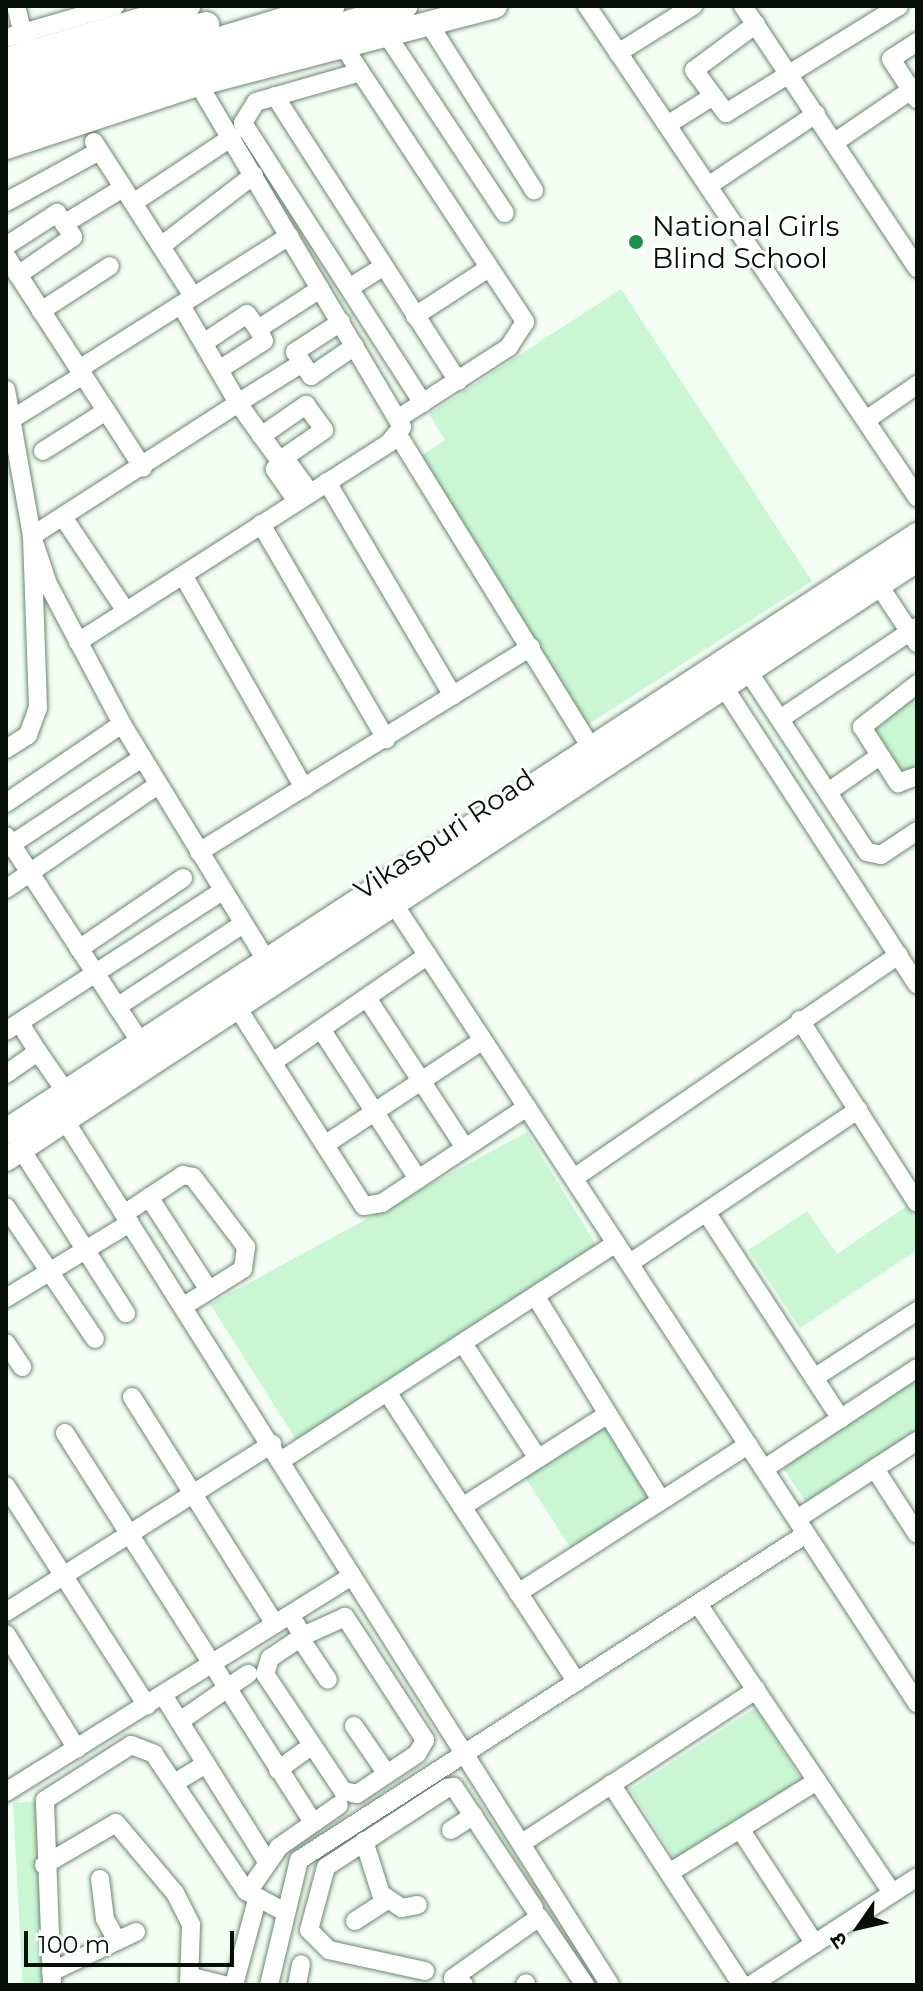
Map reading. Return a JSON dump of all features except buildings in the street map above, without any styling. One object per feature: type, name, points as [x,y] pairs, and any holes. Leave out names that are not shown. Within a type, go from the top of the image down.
[{"type":"main road","points":[[6,85],[270,6]]},
{"type":"main road","points":[[6,105],[331,6]]},
{"type":"street","points":[[15,46],[115,6]]},
{"type":"street","points":[[15,46],[188,6]]},
{"type":"street","points":[[6,122],[406,6]]},
{"type":"street","points":[[6,147],[198,84],[385,32],[495,6]]},
{"type":"street","points":[[587,6],[917,497]]},
{"type":"street","points":[[618,53],[693,6]]},
{"type":"street","points":[[743,6],[914,258]]},
{"type":"street","points":[[756,24],[698,61],[695,75],[710,98],[734,114],[899,6]]},
{"type":"street","points":[[15,46],[19,9]]},
{"type":"street","points":[[428,22],[534,190]]},
{"type":"street","points":[[385,32],[505,213]]},
{"type":"street","points":[[835,142],[915,92],[891,59],[917,42]]},
{"type":"street","points":[[78,642],[327,482],[399,426],[423,403],[458,381],[525,330],[489,268],[357,73],[342,44]]},
{"type":"street","points":[[357,73],[275,96],[247,108],[243,123],[423,403]]},
{"type":"street","points":[[198,84],[591,747]]},
{"type":"street","points":[[275,96],[458,381]]},
{"type":"street","points":[[667,125],[710,98]]},
{"type":"street","points":[[708,186],[816,114]]},
{"type":"street","points":[[64,224],[128,196],[232,137]]},
{"type":"street","points":[[6,202],[96,147],[161,246],[205,342],[222,368],[238,403],[280,463]]},
{"type":"street","points":[[161,246],[254,175]]},
{"type":"street","points":[[6,246],[57,213],[73,237],[11,270],[143,468]]},
{"type":"street","points":[[12,419],[289,236]]},
{"type":"street","points":[[41,311],[110,266]]},
{"type":"street","points":[[349,288],[382,267]]},
{"type":"street","points":[[415,316],[489,268]]},
{"type":"street","points":[[258,329],[320,289]]},
{"type":"street","points":[[205,342],[247,314],[258,329],[264,341],[222,368]]},
{"type":"street","points":[[341,322],[295,352],[311,376],[355,346]]},
{"type":"street","points":[[32,536],[143,468],[302,363]]},
{"type":"street","points":[[866,420],[917,385]]},
{"type":"street","points":[[6,390],[12,419],[12,456],[32,536],[78,642],[142,758],[266,960]]},
{"type":"street","points":[[261,436],[306,405],[324,430],[280,463]]},
{"type":"street","points":[[43,451],[106,411]]},
{"type":"street","points":[[280,463],[287,461],[304,497]]},
{"type":"street","points":[[327,482],[453,696]]},
{"type":"street","points":[[63,517],[126,611]]},
{"type":"street","points":[[261,524],[386,739]]},
{"type":"street","name":"Vikaspuri Road","points":[[11,1146],[141,1043],[266,960],[387,894],[716,676],[917,535]]},
{"type":"street","points":[[6,749],[28,735],[38,708],[32,536]]},
{"type":"street","name":"Vikaspuri Road","points":[[61,1105],[237,1007],[591,747],[716,676],[746,668],[917,560]]},
{"type":"street","points":[[183,575],[304,788]]},
{"type":"street","points":[[780,719],[914,634],[878,584]]},
{"type":"street","points":[[199,852],[531,647]]},
{"type":"street","points":[[746,668],[873,856],[917,831]]},
{"type":"street","points":[[716,676],[917,984]]},
{"type":"street","points":[[917,684],[863,723],[878,757],[898,783],[917,776]]},
{"type":"street","points":[[6,803],[122,724]]},
{"type":"street","points":[[776,768],[801,751]]},
{"type":"street","points":[[828,792],[878,757]]},
{"type":"street","points":[[141,1043],[8,843],[142,758]]},
{"type":"street","points":[[6,889],[158,785]]},
{"type":"street","points":[[79,949],[183,878]]},
{"type":"street","points":[[222,891],[96,976],[13,1027],[38,1052],[61,1105],[127,1219],[277,1452],[610,1985]]},
{"type":"street","points":[[387,894],[917,1703]]},
{"type":"street","points":[[117,1007],[243,924]]},
{"type":"street","points":[[273,1062],[428,955]]},
{"type":"street","points":[[574,1178],[800,1020],[899,955]]},
{"type":"street","points":[[367,998],[465,1148]]},
{"type":"street","points":[[237,1007],[364,1206],[418,1179],[527,1107]]},
{"type":"street","points":[[800,1020],[917,1203]]},
{"type":"street","points":[[321,1029],[418,1179]]},
{"type":"street","points":[[326,1144],[483,1040]]},
{"type":"street","points":[[6,1074],[38,1052]]},
{"type":"street","points":[[630,1263],[858,1110]]},
{"type":"street","points":[[11,1146],[126,1313]]},
{"type":"street","points":[[6,1298],[85,1250],[127,1219],[149,1197],[193,1177],[246,1247],[243,1269],[184,1306]]},
{"type":"street","points":[[149,1197],[209,1290]]},
{"type":"street","points":[[6,1207],[95,1339]]},
{"type":"street","points":[[706,1212],[841,1419]]},
{"type":"street","points":[[6,1612],[193,1494],[389,1395],[616,1243]]},
{"type":"street","points":[[536,1297],[661,1500]]},
{"type":"street","points":[[814,1378],[917,1311]]},
{"type":"street","points":[[6,1343],[22,1367]]},
{"type":"street","points":[[464,1345],[537,1457]]},
{"type":"street","points":[[764,1469],[917,1368]]},
{"type":"street","points":[[389,1395],[577,1682]]},
{"type":"street","points":[[132,1397],[193,1494],[282,1620],[302,1637],[328,1680]]},
{"type":"street","points":[[462,1507],[608,1414]]},
{"type":"street","points":[[65,1433],[210,1667],[313,1823]]},
{"type":"street","points":[[269,1985],[283,1911],[299,1860],[698,1604],[875,1469],[917,1441]]},
{"type":"street","points":[[518,1593],[748,1445]]},
{"type":"street","points":[[875,1469],[917,1534]]},
{"type":"street","points":[[6,1486],[147,1706]]},
{"type":"street","points":[[6,1792],[352,1576]]},
{"type":"street","points":[[698,1604],[892,1893]]},
{"type":"street","points":[[345,1617],[419,1727],[424,1747],[357,1794],[343,1791],[265,1674],[270,1658],[302,1637],[345,1617]]},
{"type":"street","points":[[6,1634],[77,1749]]},
{"type":"street","points":[[180,1721],[248,1674]]},
{"type":"street","points":[[522,1843],[756,1690]]},
{"type":"street","points":[[163,1695],[266,1860]]},
{"type":"street","points":[[354,1726],[387,1774]]},
{"type":"street","points":[[45,1800],[143,1745],[256,1892],[283,1911]]},
{"type":"street","points":[[278,1770],[304,1751]]},
{"type":"street","points":[[181,1779],[206,1764]]},
{"type":"street","points":[[31,1777],[45,1800],[44,1865],[52,1978],[136,1932]]},
{"type":"street","points":[[669,1873],[817,1781]]},
{"type":"street","points":[[611,1784],[742,1985]]},
{"type":"street","points":[[425,1971],[329,1950],[309,1930],[318,1878],[363,1842],[452,1785],[585,1985]]},
{"type":"street","points":[[234,1985],[266,1860],[339,1805]]},
{"type":"street","points":[[451,1830],[474,1815]]},
{"type":"street","points":[[44,1865],[116,1823],[175,1893],[193,1934],[186,1952],[190,1981],[225,1985]]},
{"type":"street","points":[[349,1827],[363,1842],[387,1900],[402,1908],[418,1905]]},
{"type":"street","points":[[740,1829],[815,1944]]},
{"type":"street","points":[[751,1985],[917,1877]]},
{"type":"street","points":[[100,1879],[105,1919],[117,1941]]},
{"type":"street","points":[[456,1983],[533,1907],[547,1882]]},
{"type":"street","points":[[355,1921],[387,1900]]},
{"type":"street","points":[[533,1907],[560,1904]]},
{"type":"street","points":[[297,1985],[301,1964]]},
{"type":"green space","points":[[621,289],[812,581],[587,725],[412,462],[445,440],[429,414]]},
{"type":"green space","points":[[917,693],[917,773],[907,780],[870,725]]},
{"type":"green space","points":[[527,1132],[599,1250],[297,1441],[210,1304]]},
{"type":"green space","points":[[907,1206],[917,1221],[917,1250],[800,1328],[748,1250],[807,1211],[837,1254]]},
{"type":"green space","points":[[917,1374],[917,1441],[812,1511],[781,1465]]},
{"type":"green space","points":[[610,1419],[658,1494],[572,1550],[524,1475]]},
{"type":"green space","points":[[755,1708],[801,1779],[676,1860],[630,1789]]},
{"type":"green space","points":[[46,1801],[56,1985],[23,1985],[13,1803]]},
{"type":"place","name":"National Girls Blind School","points":[[636,242]]}]
